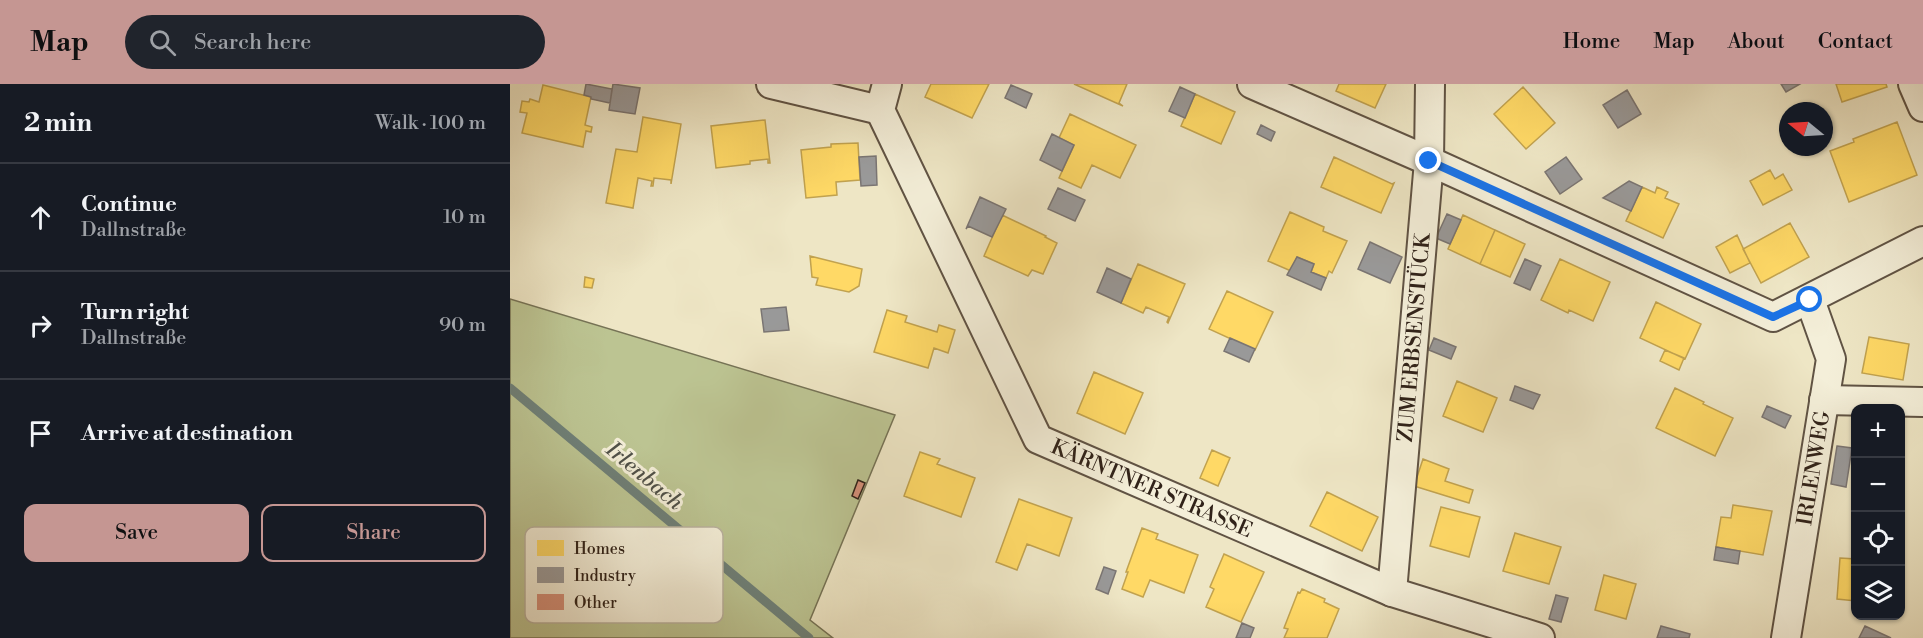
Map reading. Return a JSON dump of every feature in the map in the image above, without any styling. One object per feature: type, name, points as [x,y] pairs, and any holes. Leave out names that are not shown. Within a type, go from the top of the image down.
[{"type":"street","name":"KÄRNTNER STRASSE","points":[[771,84],[883,97],[1038,439],[1392,592],[1540,638]]},
{"type":"street","points":[[1252,84],[1429,161],[1773,317],[1923,240]]},
{"type":"street","name":"ZUM ERBSENSTÜCK","points":[[1392,592],[1429,161],[1430,84]]},
{"type":"street","points":[[1913,84],[1923,107]]},
{"type":"street","name":"IRLENWEG","points":[[1786,638],[1831,359],[1810,300]]},
{"type":"street","points":[[1824,400],[1923,402]]},
{"type":"green space","points":[[510,299],[895,415],[810,620],[833,638],[510,638]]},
{"type":"building: Homes","points":[[931,84],[989,84],[972,118],[925,97]]},
{"type":"building: Homes","points":[[1074,84],[1127,84],[1119,103],[1123,106]]},
{"type":"building: Homes","points":[[1339,84],[1386,84],[1375,108],[1336,91]]},
{"type":"building: Homes","points":[[1836,84],[1886,84],[1887,87],[1842,102]]},
{"type":"building: Homes","points":[[543,85],[591,97],[585,125],[592,127],[591,132],[586,131],[583,147],[522,133],[527,113],[520,112],[522,101],[529,102],[530,99],[539,102]]},
{"type":"building: Homes","points":[[1523,87],[1555,123],[1526,149],[1494,114]]},
{"type":"building: Homes","points":[[1195,94],[1235,112],[1221,144],[1181,126]]},
{"type":"building: Homes","points":[[1070,114],[1136,145],[1120,178],[1092,165],[1081,188],[1059,178],[1074,145],[1059,138]]},
{"type":"building: Homes","points":[[643,117],[681,124],[671,184],[671,180],[654,178],[653,186],[651,186],[652,181],[638,178],[633,208],[606,203],[616,149],[637,152]]},
{"type":"building: Homes","points":[[765,120],[770,163],[768,159],[750,161],[750,164],[716,168],[711,126]]},
{"type":"building: Homes","points":[[1897,122],[1917,175],[1849,202],[1832,156],[1833,150],[1854,142],[1853,139]]},
{"type":"building: Homes","points":[[858,143],[860,180],[836,182],[837,195],[806,198],[801,150],[831,147],[831,144]]},
{"type":"building: Homes","points":[[1334,157],[1394,183],[1381,213],[1321,187]]},
{"type":"building: Homes","points":[[1770,170],[1775,179],[1783,174],[1792,190],[1763,205],[1750,181]]},
{"type":"building: Homes","points":[[1642,187],[1655,193],[1657,187],[1668,192],[1665,198],[1679,204],[1663,238],[1626,221]]},
{"type":"building: Homes","points":[[1290,212],[1324,227],[1323,231],[1347,241],[1332,273],[1329,271],[1326,278],[1311,272],[1314,264],[1297,257],[1291,271],[1268,261]]},
{"type":"building: Homes","points":[[1002,215],[1057,243],[1043,274],[1032,270],[1028,276],[984,256]]},
{"type":"building: Homes","points":[[1463,215],[1495,230],[1480,264],[1448,249]]},
{"type":"building: Homes","points":[[1790,223],[1809,257],[1761,283],[1743,249]]},
{"type":"building: Homes","points":[[1495,230],[1525,244],[1510,277],[1480,264]]},
{"type":"building: Homes","points":[[1737,235],[1750,263],[1730,273],[1716,247]]},
{"type":"building: Homes","points":[[810,256],[862,269],[859,286],[849,292],[816,285],[818,278],[812,277]]},
{"type":"building: Homes","points":[[1560,259],[1610,282],[1593,321],[1569,310],[1568,313],[1541,300]]},
{"type":"building: Homes","points":[[1138,264],[1185,284],[1168,323],[1169,317],[1146,307],[1143,313],[1121,303]]},
{"type":"building: Homes","points":[[585,277],[594,279],[592,288],[584,287]]},
{"type":"building: Homes","points":[[1227,291],[1273,312],[1255,350],[1209,329]]},
{"type":"building: Homes","points":[[1656,302],[1701,324],[1685,359],[1640,338]]},
{"type":"building: Homes","points":[[887,310],[907,316],[905,322],[937,332],[939,325],[955,330],[948,353],[934,348],[928,368],[874,352]]},
{"type":"building: Homes","points":[[1869,337],[1909,344],[1903,380],[1862,373]]},
{"type":"building: Homes","points":[[1665,350],[1684,358],[1679,370],[1660,361]]},
{"type":"building: Homes","points":[[1094,372],[1143,393],[1125,434],[1077,413]]},
{"type":"building: Homes","points":[[1457,381],[1497,398],[1483,432],[1443,416]]},
{"type":"building: Homes","points":[[1675,388],[1733,418],[1715,456],[1656,428]]},
{"type":"building: Homes","points":[[1212,450],[1230,458],[1218,486],[1200,478]]},
{"type":"building: Homes","points":[[920,452],[940,459],[937,464],[975,478],[961,517],[904,496]]},
{"type":"building: Homes","points":[[1423,459],[1449,469],[1445,481],[1473,490],[1469,503],[1414,486]]},
{"type":"building: Homes","points":[[1327,492],[1378,517],[1362,551],[1310,526]]},
{"type":"building: Homes","points":[[1019,499],[1072,518],[1059,556],[1027,544],[1017,570],[996,562]]},
{"type":"building: Homes","points":[[1733,505],[1772,511],[1763,555],[1716,547],[1721,517],[1731,518]]},
{"type":"building: Homes","points":[[1441,507],[1480,517],[1469,557],[1430,546]]},
{"type":"building: Homes","points":[[1142,528],[1158,534],[1156,539],[1198,555],[1184,593],[1150,580],[1143,597],[1122,589]]},
{"type":"building: Homes","points":[[1515,533],[1561,547],[1549,584],[1503,571]]},
{"type":"building: Homes","points":[[1224,554],[1264,572],[1241,622],[1206,607],[1214,589],[1210,587]]},
{"type":"building: Homes","points":[[1840,558],[1851,559],[1851,600],[1837,599]]},
{"type":"building: Homes","points":[[1604,575],[1636,584],[1626,619],[1595,610]]},
{"type":"building: Homes","points":[[1302,589],[1325,599],[1324,602],[1339,609],[1327,638],[1284,638],[1288,629],[1284,628],[1298,592],[1300,593]]},
{"type":"building: Industry","points":[[586,84],[612,89],[610,103],[584,95]]},
{"type":"building: Industry","points":[[613,84],[640,88],[635,114],[609,110]]},
{"type":"building: Industry","points":[[1781,84],[1800,84],[1786,92]]},
{"type":"building: Industry","points":[[1011,85],[1032,94],[1026,108],[1005,98]]},
{"type":"building: Industry","points":[[1180,87],[1195,94],[1185,118],[1169,111]]},
{"type":"building: Industry","points":[[1627,90],[1641,114],[1618,128],[1603,105]]},
{"type":"building: Industry","points":[[1261,125],[1275,132],[1271,141],[1257,134]]},
{"type":"building: Industry","points":[[1052,134],[1074,145],[1062,171],[1040,160]]},
{"type":"building: Industry","points":[[876,156],[877,185],[861,186],[859,157]]},
{"type":"building: Industry","points":[[1566,157],[1582,179],[1560,194],[1545,172]]},
{"type":"building: Industry","points":[[1629,181],[1642,187],[1631,211],[1603,198]]},
{"type":"building: Industry","points":[[1058,188],[1085,200],[1075,221],[1048,209]]},
{"type":"building: Industry","points":[[980,197],[1006,209],[992,237],[968,226],[966,229]]},
{"type":"building: Industry","points":[[1447,214],[1461,220],[1450,244],[1436,238]]},
{"type":"building: Industry","points":[[1370,242],[1402,257],[1390,283],[1358,269]]},
{"type":"building: Industry","points":[[1297,257],[1314,264],[1311,272],[1326,278],[1321,290],[1287,275]]},
{"type":"building: Industry","points":[[1525,259],[1541,266],[1530,290],[1514,283]]},
{"type":"building: Industry","points":[[1107,268],[1131,279],[1121,303],[1097,292]]},
{"type":"building: Industry","points":[[786,307],[789,330],[764,332],[761,309]]},
{"type":"building: Industry","points":[[1230,338],[1255,349],[1249,362],[1224,351]]},
{"type":"building: Industry","points":[[1434,338],[1456,347],[1451,359],[1429,350]]},
{"type":"building: Industry","points":[[1515,386],[1540,395],[1533,409],[1510,400]]},
{"type":"building: Industry","points":[[1767,406],[1791,416],[1785,428],[1762,417]]},
{"type":"building: Industry","points":[[1837,446],[1851,448],[1846,487],[1831,484]]},
{"type":"building: Industry","points":[[1716,547],[1740,551],[1738,564],[1714,560]]},
{"type":"building: Industry","points":[[1104,567],[1116,571],[1108,594],[1096,589]]},
{"type":"building: Industry","points":[[1556,595],[1568,598],[1561,622],[1549,619]]},
{"type":"building: Industry","points":[[1242,623],[1254,628],[1250,638],[1236,638]]},
{"type":"building: Industry","points":[[1661,626],[1690,634],[1689,638],[1657,638]]},
{"type":"building: Industry","points":[[1865,626],[1891,638],[1859,638]]},
{"type":"building: Other","points":[[858,480],[865,483],[858,499],[852,496]]},
{"type":"waterway","name":"Irlenbach","points":[[510,388],[676,527]]},
{"type":"waterway","name":"Irlenbach","points":[[723,566],[809,638]]},
{"type":"route","points":[[1429,161],[1773,317],[1810,300]]}]
